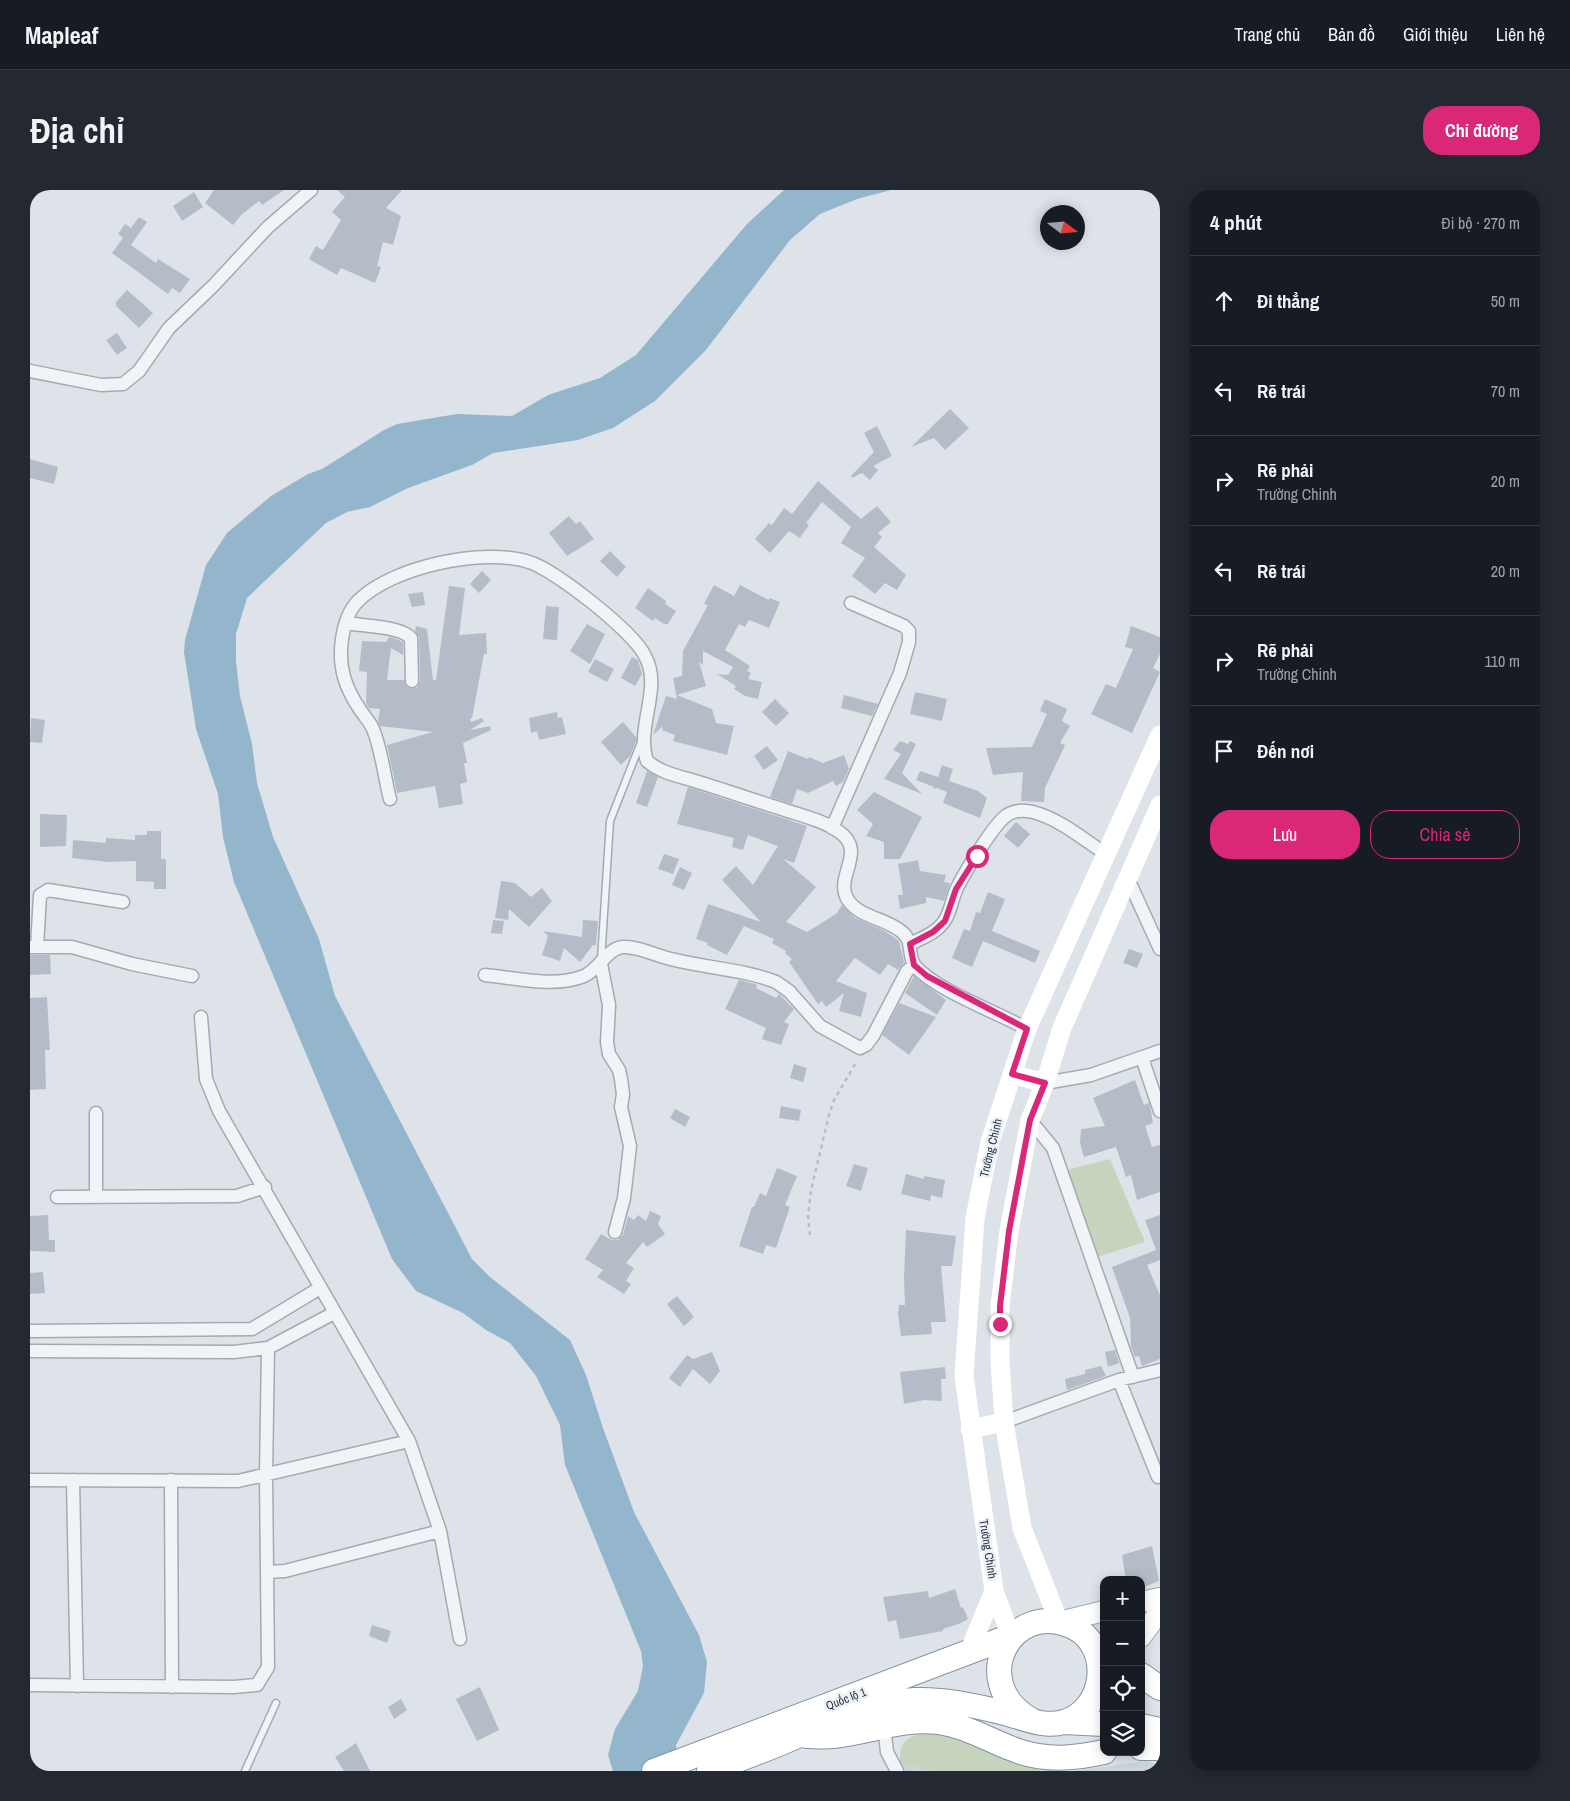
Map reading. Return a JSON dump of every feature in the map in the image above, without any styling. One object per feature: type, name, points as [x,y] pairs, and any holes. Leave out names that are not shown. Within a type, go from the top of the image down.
[{"type":"highway","points":[[1064,1722],[1079,1714],[1097,1694],[1100,1670],[1096,1644],[1075,1628],[1059,1622],[1042,1622],[1026,1627],[1011,1636],[1003,1651],[999,1667],[1000,1684],[1006,1699],[1017,1712],[1031,1720],[1047,1724],[1064,1722],[1100,1724]]},
{"type":"highway","name":"Quốc lộ 1","points":[[654,1771],[968,1654],[1011,1636]]},
{"type":"highway","points":[[1145,1678],[1160,1688]]},
{"type":"highway","name":"Quốc lộ 1","points":[[710,1771],[797,1736],[831,1720],[883,1704],[907,1700],[955,1703],[1031,1720]]},
{"type":"highway","points":[[797,1736],[834,1736],[884,1725],[915,1721],[946,1724],[970,1731],[1021,1752],[1048,1758],[1071,1758],[1100,1753]]},
{"type":"highway","points":[[1145,1727],[1160,1730]]},
{"type":"highway","points":[[1145,1748],[1160,1748]]},
{"type":"main road","points":[[1145,1601],[1160,1598]]},
{"type":"main road","points":[[1145,1632],[1160,1611]]},
{"type":"main road","points":[[1059,1622],[1100,1612]]},
{"type":"street","points":[[30,371],[101,385],[123,384],[138,371],[169,328],[213,286],[268,227],[311,190]]},
{"type":"street","points":[[390,799],[373,728],[343,680],[342,649],[346,623],[352,608],[363,596],[382,584],[408,573],[458,560],[500,556],[531,562],[549,572],[595,607],[635,641],[644,654],[650,667],[652,696],[642,738],[647,761],[660,770],[802,815],[839,831],[849,842],[852,853],[844,884],[844,893],[850,902],[860,912],[902,932],[910,944],[914,965],[945,987],[1027,1029]]},
{"type":"street","points":[[832,828],[900,673],[909,642],[909,631],[904,626],[851,603]]},
{"type":"street","points":[[346,623],[395,630],[408,635],[411,638],[412,681]]},
{"type":"street","name":"Trường Chinh","points":[[1011,1636],[994,1591],[964,1376],[975,1218],[990,1142],[1027,1029],[1160,736]]},
{"type":"street","points":[[1059,1622],[1022,1528],[1004,1422],[1000,1362],[1000,1306],[1009,1231],[1030,1120],[1045,1083],[1062,1028],[1160,805]]},
{"type":"street","points":[[910,944],[933,932],[945,921],[956,889],[968,869],[1000,822],[1014,812],[1024,810],[1040,814],[1060,824],[1106,854]]},
{"type":"street","points":[[1128,878],[1160,949]]},
{"type":"street","points":[[123,902],[48,890],[40,895],[33,948],[72,948],[132,964],[192,976]]},
{"type":"street","points":[[485,975],[553,982],[565,981],[585,976],[601,964],[613,950],[627,947],[671,959],[767,978],[788,991],[829,1032],[860,1048],[866,1045],[873,1036],[907,971],[914,965]]},
{"type":"street","points":[[601,964],[609,1004],[606,1042],[609,1054],[619,1070],[623,1094],[621,1107],[630,1146],[624,1198],[615,1232]]},
{"type":"street","points":[[201,1017],[206,1079],[219,1111],[265,1187],[334,1314],[409,1441],[440,1531],[460,1639]]},
{"type":"street","points":[[1012,1074],[1045,1083],[1091,1074],[1160,1051]]},
{"type":"street","points":[[1142,1058],[1160,1111]]},
{"type":"street","points":[[96,1113],[96,1196]]},
{"type":"street","points":[[1030,1120],[1053,1148],[1134,1377]]},
{"type":"street","points":[[57,1197],[237,1196],[265,1187]]},
{"type":"street","points":[[30,1331],[252,1329],[320,1288]]},
{"type":"street","points":[[30,1351],[234,1352],[268,1348],[334,1314]]},
{"type":"street","points":[[30,1685],[257,1686],[268,1668],[266,1474],[268,1348]]},
{"type":"street","points":[[970,1428],[1004,1422],[1119,1380],[1160,1370]]},
{"type":"street","points":[[1119,1380],[1158,1477]]},
{"type":"street","points":[[30,1480],[238,1481],[409,1441]]},
{"type":"street","points":[[73,1480],[77,1686]]},
{"type":"street","points":[[171,1480],[172,1687]]},
{"type":"street","points":[[268,1572],[285,1571],[440,1531]]},
{"type":"street","points":[[968,1654],[994,1591]]},
{"type":"street","points":[[884,1725],[887,1752],[896,1771]]},
{"type":"lane","points":[[601,964],[610,821],[642,738]]},
{"type":"lane","points":[[245,1771],[276,1703]]},
{"type":"path","points":[[810,1235],[808,1217],[810,1190],[829,1115],[838,1092],[855,1065],[860,1048]]},
{"type":"shaded area","points":[[1146,1761],[1160,1764],[1160,1771],[1073,1771]]},
{"type":"shaded area","points":[[900,1763],[930,1771],[896,1771]]},
{"type":"green space","points":[[1110,1159],[1145,1242],[1097,1257],[1066,1170]]},
{"type":"green space","points":[[933,1732],[975,1744],[1042,1771],[930,1771],[900,1763],[902,1748],[908,1739],[919,1734]]},
{"type":"water","points":[[784,190],[891,190],[857,199],[820,214],[790,240],[706,350],[655,401],[613,428],[578,440],[493,453],[472,465],[408,488],[370,507],[347,512],[326,523],[247,598],[236,634],[236,661],[240,696],[252,744],[257,783],[273,837],[319,939],[335,996],[472,1259],[490,1277],[570,1340],[586,1375],[634,1512],[699,1635],[707,1662],[704,1693],[676,1745],[678,1771],[613,1771],[608,1755],[615,1729],[638,1691],[643,1666],[641,1651],[565,1465],[560,1425],[536,1376],[510,1343],[486,1330],[463,1313],[416,1291],[392,1259],[234,882],[223,837],[218,794],[196,729],[184,652],[185,640],[206,565],[227,533],[271,496],[308,474],[322,469],[384,430],[397,424],[457,414],[512,416],[548,395],[600,378],[636,355],[747,224]]},
{"type":"building","points":[[214,190],[284,190],[262,205],[259,201],[241,215],[233,225],[205,203]]},
{"type":"building","points":[[337,190],[402,190],[386,208],[401,216],[393,245],[383,242],[377,266],[381,267],[375,283],[341,268],[337,275],[309,259],[316,246],[323,250],[341,220],[332,212],[345,197]]},
{"type":"building","points":[[194,192],[203,207],[182,221],[173,206]]},
{"type":"building","points":[[139,217],[147,222],[131,245],[156,263],[158,259],[190,279],[180,293],[172,288],[168,294],[112,253],[123,238],[118,234],[125,224],[131,228]]},
{"type":"building","points":[[127,290],[153,313],[139,328],[116,306],[116,302]]},
{"type":"building","points":[[117,333],[127,348],[117,355],[106,340]]},
{"type":"building","points":[[950,409],[969,428],[945,450],[934,438],[911,447]]},
{"type":"building","points":[[877,426],[892,456],[873,466],[878,470],[870,480],[862,473],[852,478],[851,476],[874,452],[864,433]]},
{"type":"building","points":[[30,459],[58,467],[54,484],[30,478]]},
{"type":"building","points":[[818,481],[861,519],[877,506],[891,522],[878,533],[882,537],[874,547],[906,575],[897,590],[885,583],[875,594],[852,576],[865,558],[841,543],[851,527],[822,502],[806,523],[809,525],[800,538],[789,531],[770,553],[755,539],[769,523],[772,525],[784,508],[792,514]]},
{"type":"building","points":[[569,516],[576,524],[580,521],[594,539],[567,556],[549,533]]},
{"type":"building","points":[[610,551],[626,567],[617,577],[600,561]]},
{"type":"building","points":[[482,571],[491,580],[479,593],[470,584]]},
{"type":"building","points":[[714,585],[734,596],[740,585],[769,600],[769,598],[780,602],[769,628],[749,620],[745,627],[739,624],[725,650],[750,666],[747,671],[751,673],[748,679],[762,682],[758,699],[745,696],[734,689],[736,686],[717,674],[728,675],[733,667],[703,651],[703,665],[699,662],[706,686],[677,695],[712,709],[716,723],[734,726],[727,755],[673,741],[675,735],[662,730],[663,726],[653,735],[666,696],[677,699],[673,678],[682,676],[683,651],[708,605],[704,604]]},
{"type":"building","points":[[449,586],[465,588],[459,635],[486,633],[487,654],[484,654],[472,718],[470,719],[471,722],[482,718],[484,721],[470,730],[490,726],[491,730],[463,743],[467,763],[464,763],[467,782],[460,784],[463,804],[439,808],[435,786],[397,793],[387,745],[433,732],[380,726],[378,721],[380,709],[369,708],[366,703],[367,672],[359,671],[362,641],[386,642],[389,637],[396,639],[403,642],[403,655],[391,648],[387,680],[404,680],[408,688],[417,688],[420,681],[419,638],[415,631],[416,626],[427,629],[433,680],[436,680]]},
{"type":"building","points":[[648,588],[666,601],[665,604],[676,611],[668,624],[664,624],[655,618],[653,621],[635,608]]},
{"type":"building","points":[[423,592],[425,605],[412,607],[408,594]]},
{"type":"building","points":[[546,606],[559,607],[557,640],[543,639]]},
{"type":"building","points":[[587,624],[605,634],[590,664],[570,651]]},
{"type":"building","points":[[1131,626],[1160,637],[1160,654],[1153,668],[1160,672],[1132,733],[1091,714],[1106,684],[1116,688],[1133,649],[1125,647]]},
{"type":"building","points":[[632,657],[638,660],[642,674],[635,686],[621,678]]},
{"type":"building","points":[[595,659],[614,669],[607,682],[588,672]]},
{"type":"building","points":[[915,692],[947,699],[942,721],[910,714]]},
{"type":"building","points":[[844,695],[878,704],[872,716],[841,708]]},
{"type":"building","points":[[775,699],[789,713],[776,726],[762,712]]},
{"type":"building","points":[[1045,699],[1067,709],[1062,721],[1070,726],[1060,743],[1065,745],[1045,788],[1044,802],[1021,801],[1023,772],[993,775],[986,748],[1032,747],[1047,714],[1040,711]]},
{"type":"building","points":[[557,712],[558,718],[562,717],[566,734],[539,740],[537,731],[531,733],[529,718]]},
{"type":"building","points":[[31,718],[45,720],[42,743],[30,742]]},
{"type":"building","points":[[623,722],[636,737],[636,741],[630,756],[621,765],[601,742]]},
{"type":"building","points":[[900,741],[908,744],[910,741],[916,744],[902,773],[922,794],[884,779],[901,754],[893,750]]},
{"type":"building","points":[[767,746],[778,760],[764,770],[754,756]]},
{"type":"building","points":[[788,751],[823,763],[844,755],[849,769],[843,782],[836,786],[833,781],[808,793],[797,789],[792,804],[770,797]]},
{"type":"building","points":[[942,765],[953,769],[949,781],[978,791],[987,798],[980,818],[943,803],[947,792],[937,788],[933,789],[934,787],[916,780],[920,771],[938,777]]},
{"type":"building","points":[[647,771],[658,777],[647,807],[636,803]]},
{"type":"building","points":[[688,787],[807,826],[794,863],[783,859],[816,887],[786,922],[807,932],[836,914],[842,905],[855,918],[885,931],[899,941],[904,962],[898,970],[888,964],[880,975],[855,958],[836,981],[867,993],[861,1017],[839,1011],[844,993],[826,1007],[822,1001],[818,1004],[789,962],[792,959],[785,953],[786,951],[772,943],[774,939],[744,926],[727,955],[707,945],[708,943],[696,939],[708,904],[761,922],[722,880],[736,866],[753,885],[778,846],[748,835],[743,850],[732,847],[734,838],[677,824]]},
{"type":"building","points":[[874,792],[922,817],[900,859],[884,859],[884,842],[866,836],[873,824],[857,810]]},
{"type":"building","points":[[40,814],[67,815],[66,846],[40,847]]},
{"type":"building","points":[[1016,822],[1030,834],[1018,848],[1004,836]]},
{"type":"building","points":[[147,831],[161,831],[161,859],[166,859],[166,889],[154,889],[154,882],[136,881],[136,861],[108,862],[72,858],[73,840],[106,843],[106,838],[135,840],[135,835],[147,835]]},
{"type":"building","points":[[664,854],[679,859],[673,874],[658,869]]},
{"type":"building","points":[[918,860],[920,871],[946,875],[944,882],[950,883],[944,901],[926,897],[926,903],[900,909],[898,895],[903,895],[898,864]]},
{"type":"building","points":[[680,867],[692,873],[684,890],[672,885]]},
{"type":"building","points":[[501,881],[515,883],[531,897],[542,888],[552,901],[529,927],[509,909],[508,920],[495,918]]},
{"type":"building","points":[[988,892],[1005,899],[992,931],[1040,951],[1035,963],[983,941],[972,967],[952,958],[964,929],[970,931],[976,912],[980,913]]},
{"type":"building","points":[[493,920],[504,921],[502,934],[491,933]]},
{"type":"building","points":[[583,920],[598,921],[596,945],[593,945],[580,962],[564,948],[560,961],[542,955],[548,936],[543,931],[582,937]]},
{"type":"building","points":[[1129,949],[1143,954],[1137,968],[1123,963]]},
{"type":"building","points":[[30,955],[50,955],[51,974],[30,975]]},
{"type":"building","points":[[914,976],[946,1000],[937,1015],[905,993]]},
{"type":"building","points":[[739,980],[755,984],[757,985],[756,988],[776,998],[779,994],[794,1009],[784,1022],[789,1024],[781,1045],[762,1039],[766,1028],[725,1009]]},
{"type":"building","points":[[47,997],[50,1050],[45,1050],[46,1089],[30,1090],[30,998]]},
{"type":"building","points":[[899,1003],[936,1017],[909,1055],[882,1035]]},
{"type":"building","points":[[794,1064],[807,1068],[803,1082],[790,1078]]},
{"type":"building","points":[[1135,1080],[1144,1105],[1149,1103],[1150,1106],[1153,1123],[1145,1126],[1152,1147],[1160,1145],[1160,1192],[1137,1200],[1131,1175],[1126,1177],[1116,1147],[1084,1157],[1080,1143],[1081,1129],[1105,1126],[1093,1098]]},
{"type":"building","points":[[781,1106],[801,1110],[799,1121],[779,1118]]},
{"type":"building","points":[[675,1109],[690,1117],[685,1127],[670,1118]]},
{"type":"building","points":[[854,1164],[868,1168],[861,1191],[846,1186]]},
{"type":"building","points":[[777,1168],[797,1176],[785,1205],[790,1207],[776,1248],[766,1245],[763,1254],[739,1246],[752,1207],[754,1207],[760,1193],[766,1196]]},
{"type":"building","points":[[906,1174],[924,1179],[924,1176],[945,1180],[942,1198],[931,1195],[930,1201],[901,1194]]},
{"type":"building","points":[[650,1211],[661,1216],[658,1224],[665,1234],[647,1247],[643,1242],[626,1263],[634,1268],[626,1281],[631,1284],[624,1294],[597,1277],[603,1270],[585,1259],[601,1234],[612,1240],[618,1240],[623,1235],[628,1216],[634,1220],[638,1215],[646,1221]]},
{"type":"building","points":[[48,1215],[49,1240],[55,1240],[55,1252],[30,1251],[30,1216]]},
{"type":"building","points":[[1160,1215],[1160,1260],[1147,1265],[1160,1295],[1160,1359],[1142,1366],[1139,1356],[1135,1357],[1131,1346],[1130,1318],[1112,1267],[1156,1250],[1145,1220]]},
{"type":"building","points":[[906,1230],[956,1236],[952,1266],[941,1266],[946,1322],[931,1322],[932,1334],[901,1336],[898,1314],[899,1305],[905,1305]]},
{"type":"building","points":[[43,1272],[45,1293],[30,1294],[30,1273]]},
{"type":"building","points":[[677,1296],[694,1317],[684,1326],[667,1304]]},
{"type":"building","points":[[1115,1350],[1119,1363],[1108,1367],[1105,1352]]},
{"type":"building","points":[[712,1352],[720,1371],[710,1384],[693,1369],[680,1387],[669,1378],[687,1355],[693,1359]]},
{"type":"building","points":[[1101,1366],[1106,1376],[1067,1390],[1065,1379],[1085,1374],[1085,1370]]},
{"type":"building","points":[[945,1367],[946,1379],[941,1379],[942,1401],[924,1400],[904,1404],[900,1372]]},
{"type":"building","points":[[1152,1546],[1159,1581],[1145,1586],[1145,1576],[1125,1576],[1122,1555]]},
{"type":"building","points":[[955,1589],[961,1608],[963,1607],[968,1619],[961,1623],[943,1629],[943,1631],[900,1639],[896,1620],[888,1622],[883,1597],[928,1591],[929,1598]]},
{"type":"building","points":[[372,1625],[391,1631],[387,1643],[369,1636]]},
{"type":"building","points":[[480,1687],[499,1730],[477,1741],[456,1699]]},
{"type":"building","points":[[401,1699],[407,1710],[394,1719],[388,1707]]},
{"type":"building","points":[[356,1743],[370,1771],[344,1771],[335,1757]]},
{"type":"route","points":[[977,856],[956,889],[945,921],[933,932],[910,944],[914,965],[927,976],[952,991],[1027,1029],[1012,1074],[1045,1083],[1030,1120],[1009,1231],[1000,1306],[1000,1324]]}]
